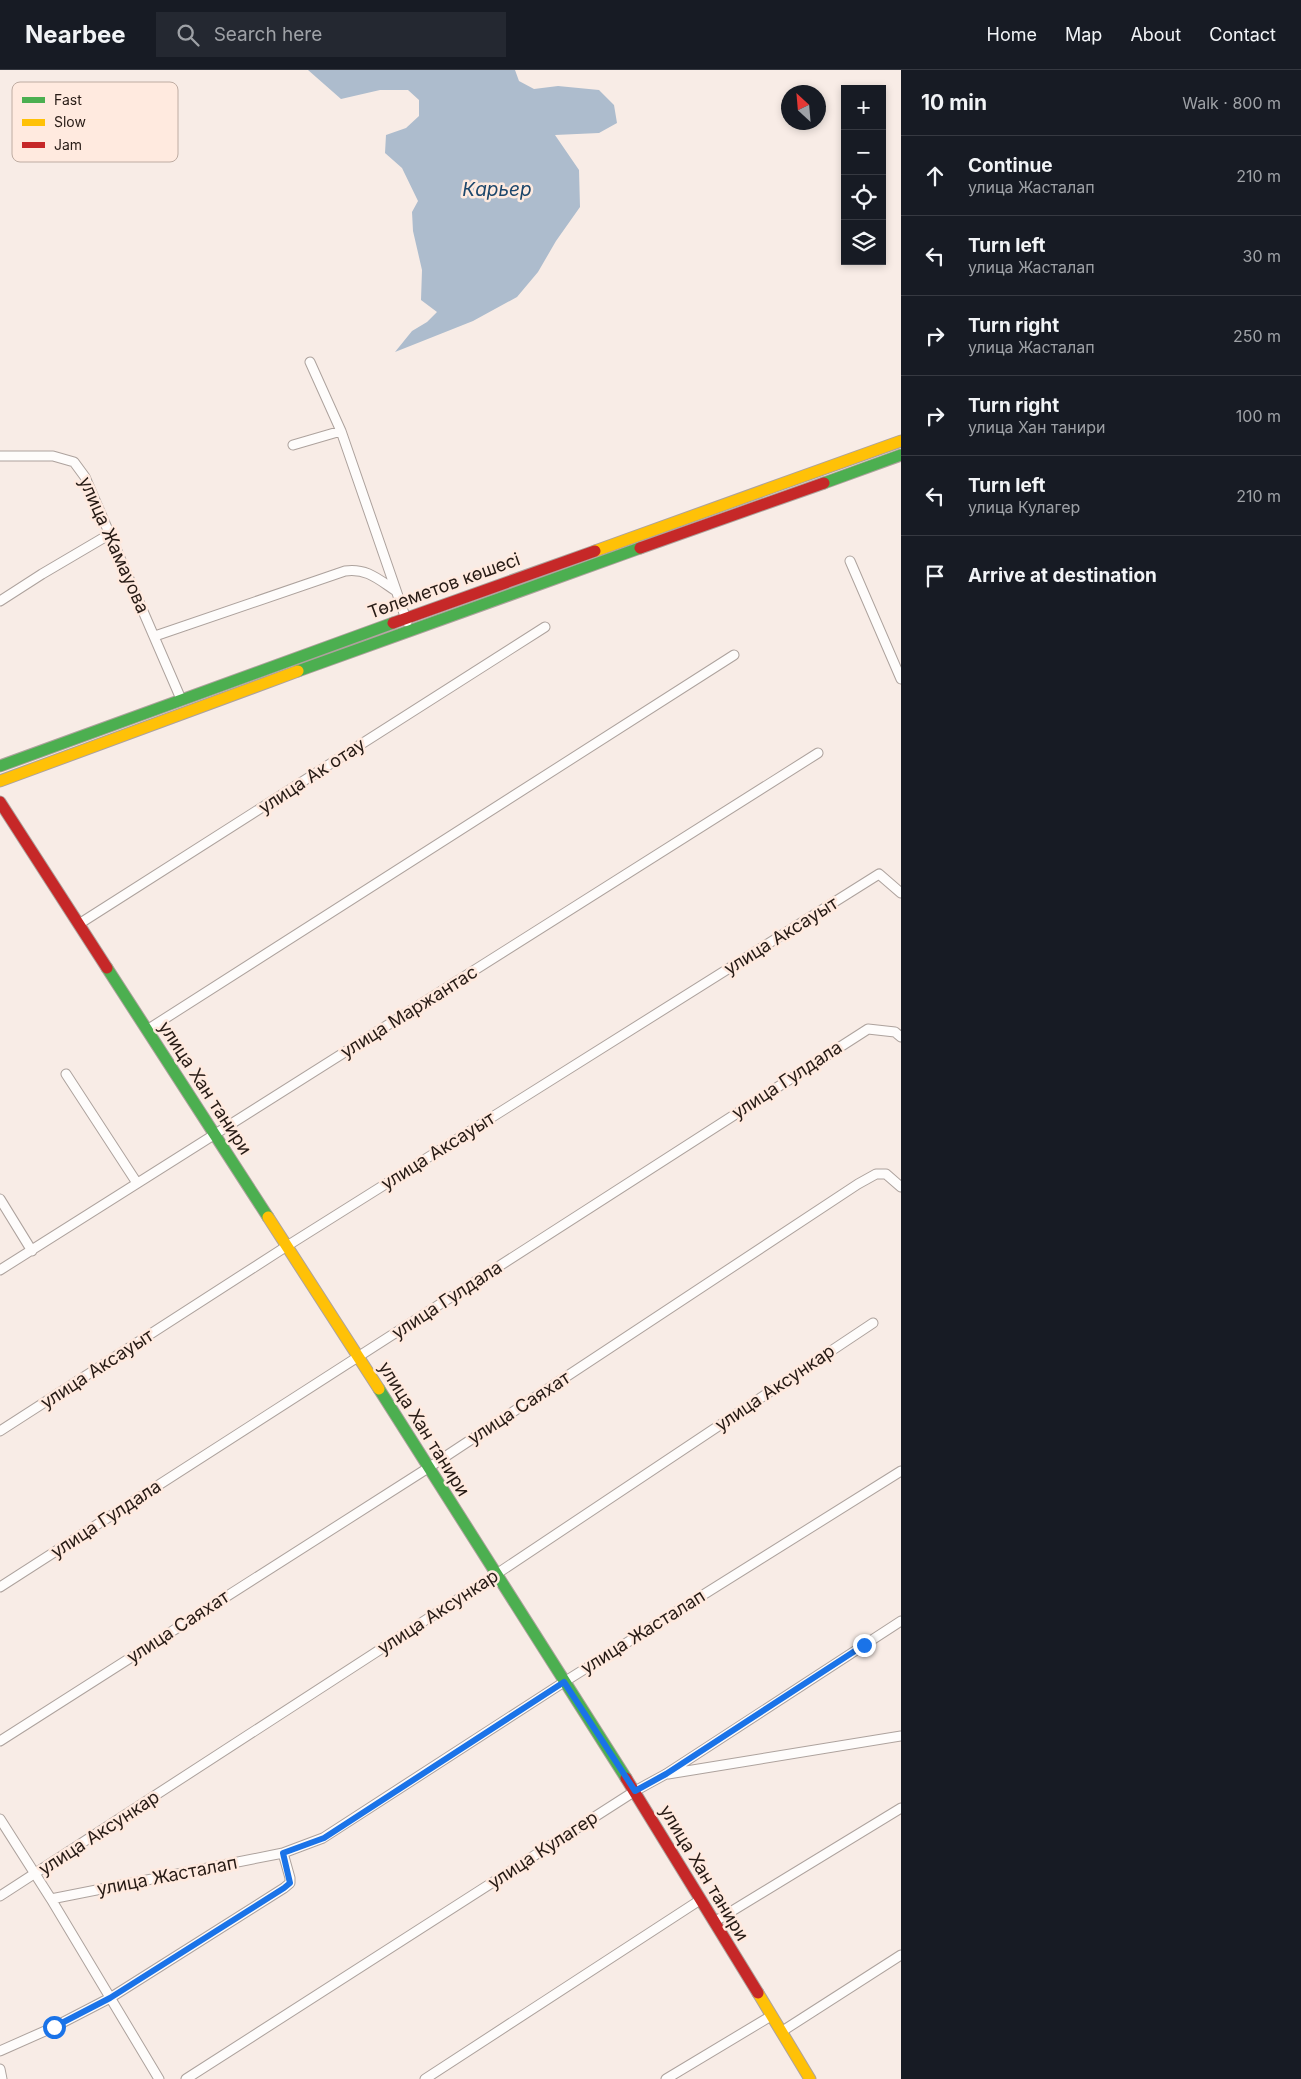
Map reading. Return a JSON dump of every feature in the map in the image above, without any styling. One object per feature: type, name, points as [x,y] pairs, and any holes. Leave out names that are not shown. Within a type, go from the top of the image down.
[{"type":"main road","name":"Төлеметов көшесі","points":[[0,766],[181,698],[901,441]]},
{"type":"main road","name":"Төлеметов көшесі","points":[[0,781],[901,455]]},
{"type":"main road","name":"улица Хан танири","points":[[0,802],[287,1246],[495,1575],[635,1791],[810,2079]]},
{"type":"street","points":[[310,362],[341,432],[411,632]]},
{"type":"street","points":[[293,445],[341,432]]},
{"type":"street","name":"улица Жамауова","points":[[0,456],[53,456],[74,462],[85,477],[181,698]]},
{"type":"street","points":[[0,601],[110,534]]},
{"type":"street","points":[[850,561],[899,669],[901,679]]},
{"type":"street","points":[[155,636],[345,571],[357,570],[365,572],[396,591]]},
{"type":"street","name":"улица Ак отау","points":[[79,924],[545,627]]},
{"type":"street","points":[[147,1030],[734,655]]},
{"type":"street","name":"улица Маржантас","points":[[0,1270],[215,1136],[818,753]]},
{"type":"street","name":"улица Аксауыт","points":[[0,1431],[287,1246],[879,874],[901,892]]},
{"type":"street","name":"улица Гулдала","points":[[0,1587],[868,1028],[896,1032],[901,1037]]},
{"type":"street","points":[[66,1074],[137,1183]]},
{"type":"street","name":"улица Саяхат","points":[[0,1741],[428,1468],[858,1184],[876,1174],[886,1174],[901,1187]]},
{"type":"street","points":[[0,1199],[32,1250]]},
{"type":"street","name":"улица Аксункар","points":[[0,1896],[495,1575],[873,1323]]},
{"type":"street","name":"улица Жасталап","points":[[51,1898],[283,1853],[324,1838],[564,1682],[901,1471]]},
{"type":"street","name":"улица Кулагер","points":[[186,2079],[635,1791],[666,1774],[901,1621]]},
{"type":"street","points":[[666,1774],[901,1736]]},
{"type":"street","points":[[714,1922],[901,1808]]},
{"type":"street","points":[[0,1819],[51,1898],[159,2079]]},
{"type":"street","points":[[0,2051],[54,2027],[110,1998],[284,1888],[290,1883],[290,1878],[283,1853]]},
{"type":"street","points":[[425,2079],[700,1900]]},
{"type":"street","points":[[781,2032],[901,1955]]},
{"type":"street","points":[[666,2079],[771,2016]]},
{"type":"street","points":[[0,2069],[2,2079]]},
{"type":"water","name":"Карьер","points":[[308,70],[515,70],[519,81],[534,89],[558,86],[599,90],[614,105],[617,123],[599,133],[555,135],[579,170],[580,207],[556,241],[538,272],[517,297],[473,321],[395,352],[412,331],[427,322],[437,312],[421,300],[422,270],[413,231],[412,212],[418,201],[402,168],[385,153],[386,135],[406,128],[419,116],[419,100],[408,90],[380,90],[341,99]]},
{"type":"traffic: fast","points":[[824,483],[901,455]]},
{"type":"traffic: fast","points":[[298,671],[640,548]]},
{"type":"traffic: fast","points":[[0,766],[393,623]]},
{"type":"traffic: fast","points":[[107,968],[268,1217]]},
{"type":"traffic: fast","points":[[379,1389],[626,1778]]},
{"type":"traffic: slow","points":[[595,551],[901,441]]},
{"type":"traffic: slow","points":[[0,781],[298,671]]},
{"type":"traffic: slow","points":[[268,1217],[379,1389]]},
{"type":"traffic: slow","points":[[758,1993],[810,2079]]},
{"type":"traffic: jam","points":[[640,548],[824,483]]},
{"type":"traffic: jam","points":[[393,623],[595,551]]},
{"type":"traffic: jam","points":[[0,802],[107,968]]},
{"type":"traffic: jam","points":[[626,1778],[758,1993]]},
{"type":"route","points":[[54,2027],[110,1998],[284,1888],[290,1883],[290,1878],[283,1853],[324,1838],[564,1682],[635,1791],[666,1774],[864,1645]]}]
